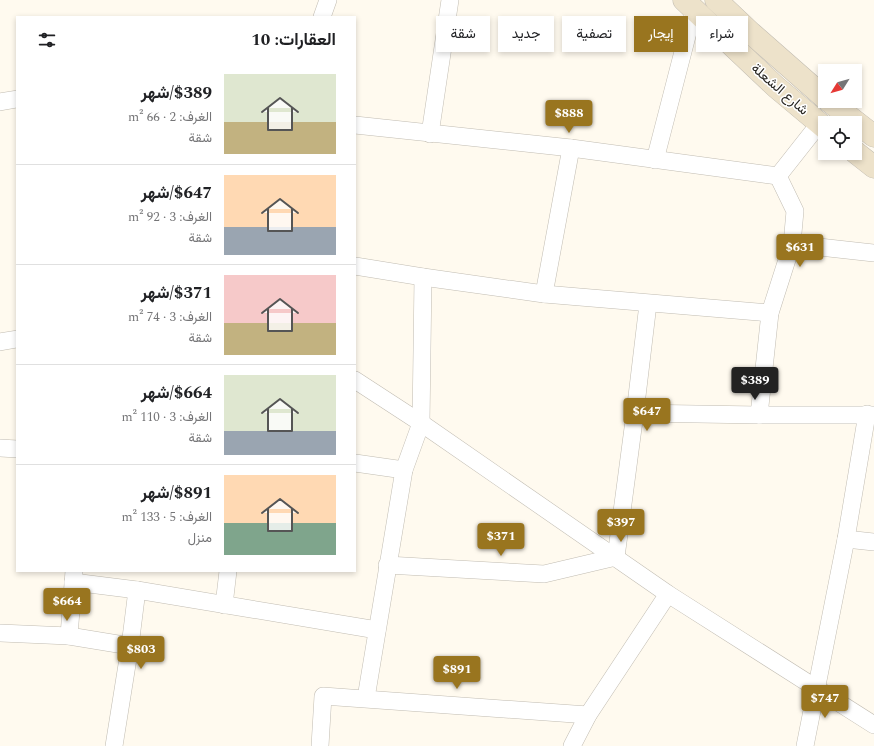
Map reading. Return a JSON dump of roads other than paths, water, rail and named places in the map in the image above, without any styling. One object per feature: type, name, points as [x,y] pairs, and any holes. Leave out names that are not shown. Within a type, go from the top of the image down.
[{"type":"main road","name":"شارع الشعلة","points":[[716,0],[818,92]]},
{"type":"main road","name":"شارع الشعلة","points":[[689,5],[745,58],[818,122]]},
{"type":"main road","name":"شارع الشعلة","points":[[838,108],[874,136]]},
{"type":"main road","points":[[862,158],[874,167]]},
{"type":"street","points":[[322,16],[328,0]]},
{"type":"street","points":[[430,134],[450,0]]},
{"type":"street","points":[[655,160],[689,5]]},
{"type":"street","points":[[0,102],[16,99]]},
{"type":"street","points":[[356,126],[572,148],[778,176]]},
{"type":"street","points":[[778,176],[818,131]]},
{"type":"street","points":[[544,294],[572,148]]},
{"type":"street","points":[[759,415],[770,313],[792,244],[795,211],[778,176]]},
{"type":"street","points":[[792,244],[874,253]]},
{"type":"street","points":[[356,266],[544,294],[648,304],[770,313]]},
{"type":"street","points":[[366,698],[404,470],[421,423],[423,277]]},
{"type":"street","points":[[616,557],[648,304]]},
{"type":"street","points":[[0,342],[16,339]]},
{"type":"street","points":[[356,381],[421,423],[668,594],[817,687],[874,725]]},
{"type":"street","points":[[635,413],[870,415],[805,746]]},
{"type":"street","points":[[0,448],[16,449]]},
{"type":"street","points":[[356,463],[404,470]]},
{"type":"street","points":[[846,539],[874,542]]},
{"type":"street","points":[[387,565],[544,574],[616,557]]},
{"type":"street","points":[[224,605],[228,572]]},
{"type":"street","points":[[69,636],[74,576],[137,590],[377,630]]},
{"type":"street","points":[[114,746],[130,646],[137,590]]},
{"type":"street","points":[[572,746],[588,714],[668,594]]},
{"type":"street","points":[[0,633],[69,636],[130,646]]},
{"type":"street","points":[[320,746],[323,696],[588,714]]}]
